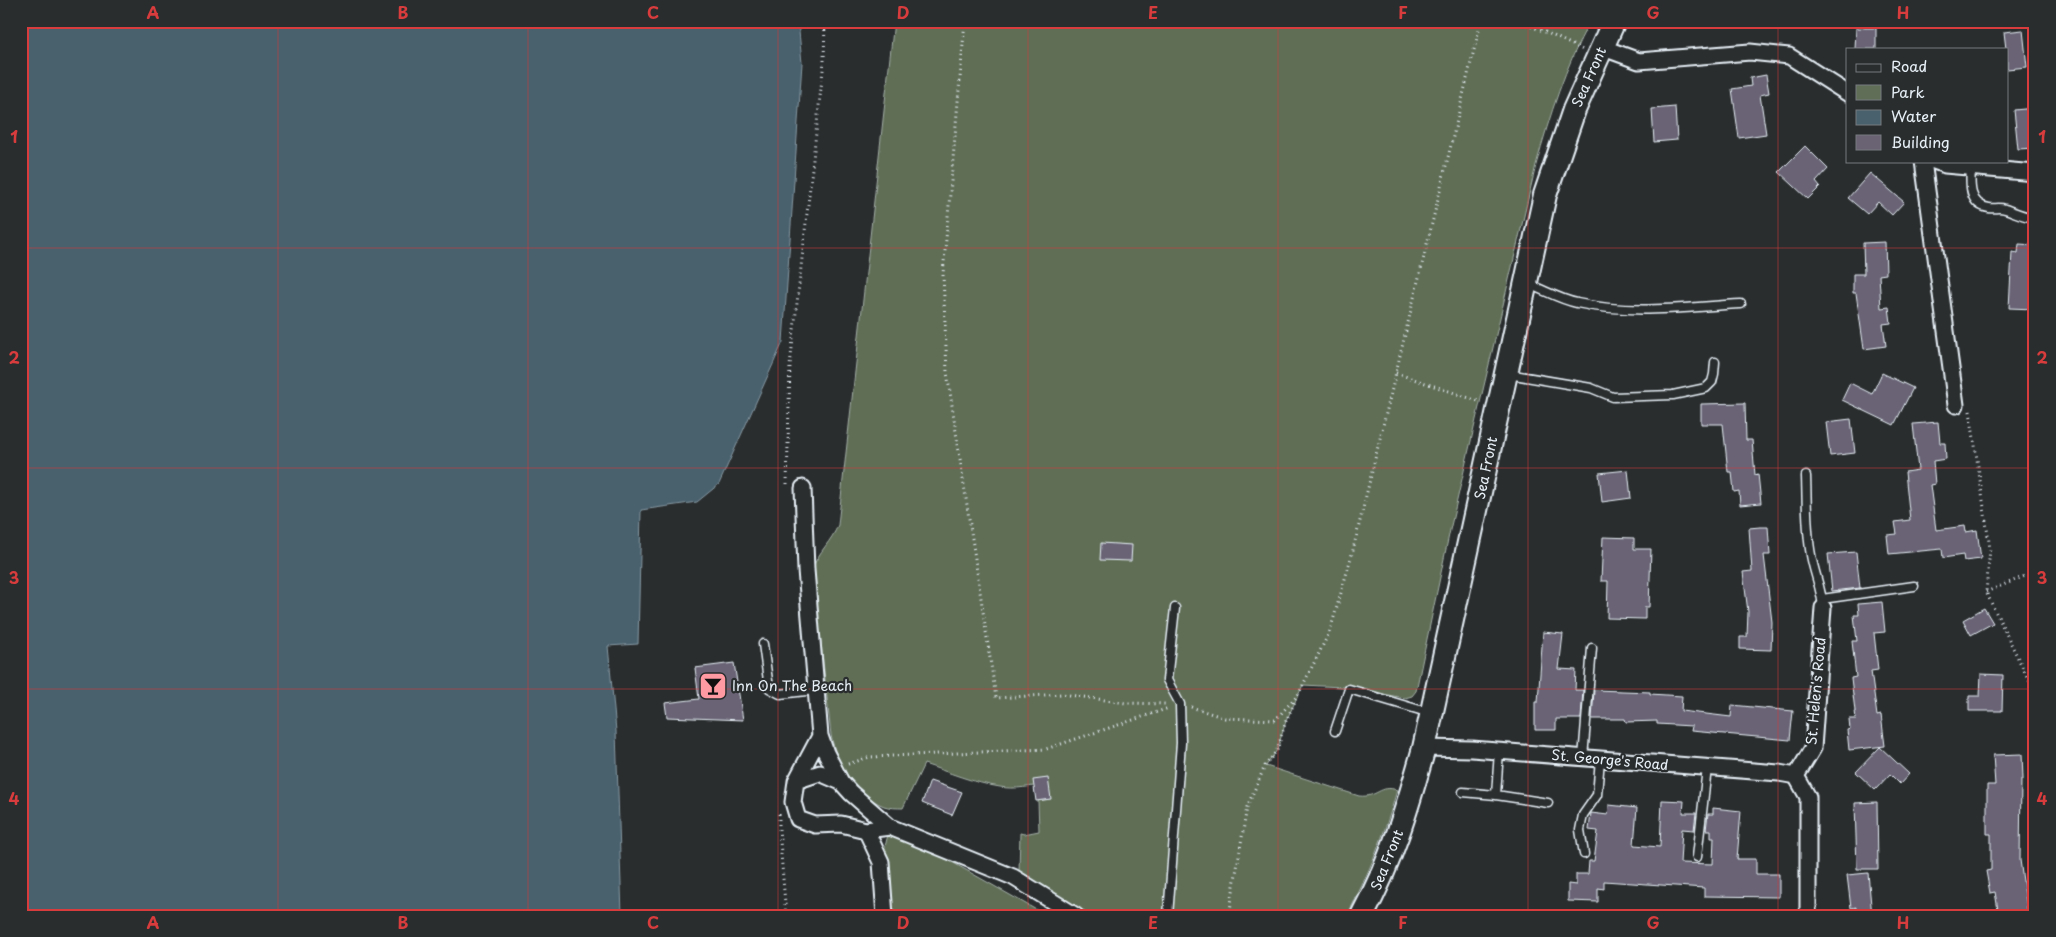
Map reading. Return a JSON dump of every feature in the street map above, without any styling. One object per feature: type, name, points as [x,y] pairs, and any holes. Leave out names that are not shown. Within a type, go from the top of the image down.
[{"type":"street","name":"Sea Front","points":[[1362,916],[1381,880],[1406,813],[1424,748],[1545,195],[1574,110],[1614,21]]},
{"type":"street","points":[[1599,52],[1639,60],[1750,52],[1789,56],[1846,92]]},
{"type":"street","points":[[1923,162],[1963,405]]},
{"type":"street","points":[[1937,162],[1945,165],[2035,173]]},
{"type":"street","points":[[803,488],[806,570],[820,736],[837,776],[851,793],[890,827],[1013,878],[1076,916]]},
{"type":"street","name":"St. Helen's Road","points":[[1796,776],[1813,748],[1822,603]]},
{"type":"street","points":[[820,736],[796,781],[793,802],[798,820],[815,825],[841,824],[866,830],[890,827]]},
{"type":"street","name":"St. George's Road","points":[[1424,748],[1499,751],[1779,773],[1796,776]]},
{"type":"street","points":[[796,781],[820,773],[837,776]]},
{"type":"street","points":[[1796,776],[1808,797],[1808,916]]},
{"type":"street","points":[[866,830],[881,862],[885,916]]},
{"type":"lane","points":[[1971,167],[1970,190],[1974,200],[1980,206],[2002,208],[2035,218]]},
{"type":"lane","points":[[1526,283],[1575,303],[1605,308],[1631,310],[1741,304]]},
{"type":"lane","points":[[1506,374],[1590,388],[1614,397],[1663,395],[1706,388],[1712,382],[1715,362]]},
{"type":"lane","points":[[1806,476],[1810,547],[1822,603],[1914,586]]},
{"type":"lane","points":[[1168,916],[1181,743],[1180,704],[1167,680],[1175,608]]},
{"type":"lane","points":[[763,644],[769,688],[780,694],[815,690]]},
{"type":"lane","points":[[1583,758],[1592,648]]},
{"type":"lane","points":[[1335,731],[1349,689],[1432,714]]},
{"type":"lane","points":[[1496,794],[1499,751]]},
{"type":"lane","points":[[1584,854],[1580,830],[1583,815],[1597,795],[1600,760]]},
{"type":"lane","points":[[1697,857],[1707,768]]},
{"type":"lane","points":[[1463,792],[1496,794],[1548,802]]},
{"type":"path","points":[[788,489],[790,366],[823,71],[825,21]]},
{"type":"path","points":[[965,21],[943,274],[946,362],[996,698],[1062,694],[1126,703],[1180,704],[1225,718],[1275,720],[1298,695]]},
{"type":"path","points":[[1229,916],[1247,808],[1265,766],[1277,750],[1286,721],[1330,631],[1352,558],[1481,21]]},
{"type":"path","points":[[1517,21],[1599,52]]},
{"type":"path","points":[[1396,374],[1499,408]]},
{"type":"path","points":[[1963,405],[1990,548],[1986,592],[2035,693]]},
{"type":"path","points":[[1986,592],[2035,572]]},
{"type":"path","points":[[837,776],[870,756],[1046,749],[1180,704]]},
{"type":"path","points":[[779,811],[786,916]]},
{"type":"green space","points":[[894,21],[1590,21],[1573,56],[1559,92],[1536,165],[1450,530],[1416,691],[1412,696],[1405,698],[1342,687],[1303,685],[1286,721],[1277,750],[1266,766],[1359,796],[1371,795],[1387,789],[1397,790],[1375,854],[1347,916],[1090,916],[1019,871],[1020,833],[1039,831],[1038,801],[1049,799],[1047,784],[1006,788],[971,780],[924,764],[903,808],[894,808],[874,801],[856,786],[837,756],[831,735],[813,568],[838,525]]},
{"type":"green space","points":[[890,827],[1047,916],[885,916],[881,862]]},
{"type":"water","points":[[21,21],[798,21],[802,63],[783,342],[719,484],[697,502],[641,510],[638,644],[608,646],[616,731],[622,916],[21,916]]},
{"type":"building","points":[[1856,28],[1876,28],[1876,48],[1855,48]]},
{"type":"building","points":[[2023,30],[2027,67],[2008,69],[2008,48],[2006,48],[2004,32]]},
{"type":"building","points":[[1766,75],[1769,93],[1760,95],[1766,134],[1739,138],[1732,89],[1751,86],[1750,78]]},
{"type":"building","points":[[1675,107],[1677,140],[1654,142],[1652,109]]},
{"type":"building","points":[[2035,108],[2035,148],[2018,149],[2014,110]]},
{"type":"building","points":[[1805,146],[1828,169],[1816,182],[1820,187],[1808,199],[1779,172]]},
{"type":"building","points":[[1870,173],[1904,202],[1892,215],[1878,202],[1867,214],[1848,198]]},
{"type":"building","points":[[1885,242],[1886,274],[1879,275],[1881,308],[1889,307],[1891,323],[1883,324],[1886,346],[1864,349],[1856,293],[1853,293],[1853,274],[1864,274],[1863,243]]},
{"type":"building","points":[[2019,244],[2035,245],[2034,309],[2009,308],[2012,252],[2018,253]]},
{"type":"building","points":[[1882,373],[1913,388],[1894,425],[1842,400],[1850,383],[1872,394]]},
{"type":"building","points":[[1745,403],[1746,440],[1752,440],[1755,475],[1758,474],[1761,503],[1740,505],[1739,491],[1734,492],[1732,472],[1728,472],[1723,424],[1701,424],[1701,404]]},
{"type":"building","points":[[1851,419],[1855,453],[1830,456],[1826,422]]},
{"type":"building","points":[[1938,422],[1940,443],[1945,443],[1946,459],[1933,461],[1935,484],[1930,485],[1936,530],[1965,526],[1966,532],[1977,530],[1981,559],[1964,561],[1963,555],[1943,558],[1942,549],[1889,554],[1887,535],[1897,534],[1895,522],[1910,520],[1905,472],[1918,470],[1913,424]]},
{"type":"building","points":[[1628,470],[1631,498],[1602,502],[1599,473]]},
{"type":"building","points":[[1768,527],[1770,555],[1764,555],[1772,622],[1771,650],[1740,649],[1740,637],[1747,637],[1748,612],[1743,572],[1752,571],[1749,528]]},
{"type":"building","points":[[1603,537],[1634,538],[1634,549],[1651,549],[1649,607],[1645,607],[1645,619],[1607,618],[1608,581],[1601,581]]},
{"type":"building","points":[[1101,543],[1132,545],[1131,561],[1100,560]]},
{"type":"building","points":[[1856,552],[1860,588],[1832,591],[1828,554]]},
{"type":"building","points":[[1882,602],[1885,632],[1874,633],[1878,670],[1871,671],[1877,716],[1881,715],[1885,746],[1849,750],[1847,730],[1850,729],[1849,719],[1856,719],[1851,678],[1856,677],[1852,641],[1857,641],[1854,615],[1859,615],[1858,604]]},
{"type":"building","points":[[1984,608],[1993,623],[1971,635],[1963,620]]},
{"type":"building","points":[[1543,632],[1563,634],[1559,669],[1576,670],[1575,690],[1583,690],[1581,719],[1556,719],[1556,730],[1535,730],[1535,702],[1538,702]]},
{"type":"building","points":[[734,663],[743,720],[667,717],[665,703],[699,699],[695,668]]},
{"type":"building","points":[[1981,674],[2003,675],[2002,711],[1969,711],[1969,696],[1980,696]]},
{"type":"building","points":[[1594,690],[1650,692],[1650,694],[1682,696],[1681,711],[1731,717],[1732,705],[1793,711],[1790,740],[1691,731],[1692,726],[1657,724],[1657,721],[1626,722],[1625,719],[1592,719]]},
{"type":"building","points":[[1880,747],[1909,774],[1900,784],[1890,774],[1875,790],[1856,772]]},
{"type":"building","points":[[2022,754],[2020,860],[2028,916],[1999,916],[1995,892],[1990,893],[1986,871],[1991,870],[1991,834],[1987,834],[1987,785],[1995,785],[1993,755]]},
{"type":"building","points":[[1048,778],[1051,799],[1036,801],[1033,780]]},
{"type":"building","points":[[930,781],[962,792],[952,815],[922,803]]},
{"type":"building","points":[[1662,800],[1684,801],[1683,813],[1696,813],[1694,830],[1682,829],[1680,863],[1713,864],[1714,837],[1711,837],[1711,830],[1706,830],[1708,814],[1713,814],[1713,808],[1741,811],[1737,859],[1756,859],[1756,874],[1779,874],[1779,897],[1704,896],[1704,888],[1604,881],[1604,889],[1598,888],[1598,902],[1568,901],[1568,884],[1576,885],[1576,874],[1588,874],[1589,861],[1594,861],[1598,831],[1589,830],[1591,813],[1608,815],[1609,805],[1637,808],[1634,845],[1660,847]]},
{"type":"building","points":[[1877,802],[1878,869],[1857,869],[1855,803]]},
{"type":"building","points":[[1868,873],[1872,916],[1855,916],[1856,907],[1851,908],[1847,875]]},
{"type":"place","name":"Inn On The Beach","points":[[713,686]]}]
